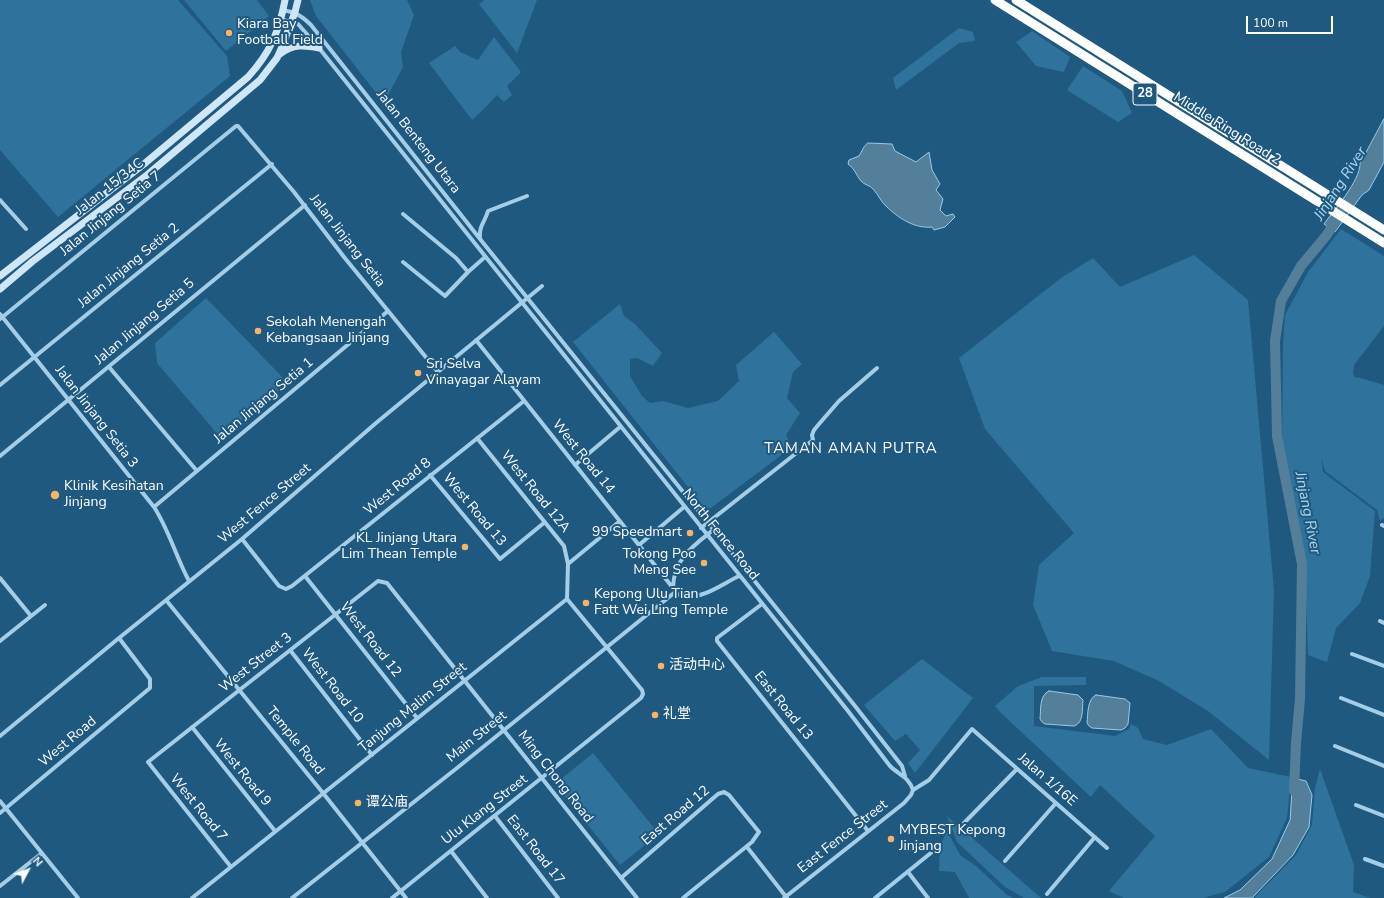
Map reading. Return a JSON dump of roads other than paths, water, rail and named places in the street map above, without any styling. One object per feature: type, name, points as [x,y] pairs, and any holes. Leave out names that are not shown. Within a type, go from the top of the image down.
[{"type":"highway","name":"Middle Ring Road 2","points":[[995,0],[1384,243]]},
{"type":"highway","name":"Middle Ring Road 2","points":[[1016,0],[1382,229]]},
{"type":"street","name":"Jalan 15/34C","points":[[0,276],[144,164],[248,77],[259,65],[272,43],[285,0]]},
{"type":"street","points":[[279,54],[292,22],[298,0]]},
{"type":"street","name":"Jalan Benteng Utara","points":[[283,10],[295,12],[305,18],[311,25],[528,298]]},
{"type":"street","points":[[280,20],[292,22]]},
{"type":"street","name":"Jalan Benteng Utara","points":[[292,22],[298,24],[319,48],[521,303]]},
{"type":"street","points":[[279,54],[292,46],[300,45],[319,48]]},
{"type":"street","name":"Jalan 15/34C","points":[[0,289],[33,261],[147,175],[234,102],[260,80],[279,54]]},
{"type":"street","name":"Jalan Jinjang Setia","points":[[236,126],[241,128],[272,164],[344,257],[438,372]]},
{"type":"street","name":"Jalan Jinjang Setia 7","points":[[1,317],[236,126]]},
{"type":"street","name":"Jalan Jinjang Setia 2","points":[[0,385],[272,164]]},
{"type":"street","points":[[480,239],[481,226],[487,216],[488,211],[527,196]]},
{"type":"street","points":[[0,200],[26,229]]},
{"type":"street","name":"Jalan Jinjang Setia 5","points":[[0,456],[305,205]]},
{"type":"street","points":[[403,214],[456,258],[468,272]]},
{"type":"street","points":[[403,262],[445,296],[485,256]]},
{"type":"street","name":"West Fence Street","points":[[0,736],[242,539],[376,423],[542,286]]},
{"type":"street","name":"North Fence Road","points":[[528,298],[855,706],[902,766],[905,776]]},
{"type":"street","name":"North Fence Road","points":[[521,303],[848,711],[890,766],[897,773],[905,776],[910,781],[913,790]]},
{"type":"street","name":"Jalan Jinjang Setia 1","points":[[154,507],[388,311]]},
{"type":"street","name":"Jalan Jinjang Setia 3","points":[[1,317],[154,507],[189,581]]},
{"type":"street","name":"West Road 14","points":[[476,340],[674,590]]},
{"type":"street","points":[[558,348],[565,343]]},
{"type":"street","points":[[109,367],[197,471]]},
{"type":"street","points":[[701,528],[813,440],[812,435],[819,424],[839,401],[877,368]]},
{"type":"street","name":"West Road 8","points":[[242,539],[279,586],[286,589],[305,576],[524,401]]},
{"type":"street","points":[[575,465],[620,427]]},
{"type":"street","name":"West Road 12A","points":[[477,438],[564,546],[568,564]]},
{"type":"street","name":"West Road 13","points":[[430,475],[500,559],[546,522]]},
{"type":"street","points":[[639,545],[684,507]]},
{"type":"street","points":[[606,647],[567,599],[568,564],[620,521]]},
{"type":"street","points":[[713,530],[682,556],[676,568],[673,579],[674,590],[682,596],[694,597],[707,594],[739,576]]},
{"type":"street","name":"West Road 12","points":[[305,576],[417,718]]},
{"type":"street","points":[[0,578],[30,616]]},
{"type":"street","name":"West Street 3","points":[[148,762],[378,581]]},
{"type":"street","name":"Ming Chong Road","points":[[378,581],[387,583],[637,898]]},
{"type":"street","name":"Main Street","points":[[292,898],[504,730],[674,590]]},
{"type":"street","name":"Tanjung Malim Street","points":[[192,898],[567,599]]},
{"type":"street","name":"Temple Road","points":[[166,600],[323,793],[406,898]]},
{"type":"street","name":"East Road 13","points":[[762,604],[717,638],[717,641],[868,831]]},
{"type":"street","points":[[0,640],[45,605]]},
{"type":"street","name":"West Road","points":[[0,813],[150,688],[150,679],[119,638]]},
{"type":"street","name":"Ulu Klang Street","points":[[392,898],[641,698],[643,694],[642,690],[606,647]]},
{"type":"street","name":"West Road 10","points":[[290,650],[372,755]]},
{"type":"street","points":[[1352,654],[1384,666]]},
{"type":"street","points":[[1342,698],[1384,715]]},
{"type":"street","name":"West Road 9","points":[[192,727],[275,831]]},
{"type":"street","name":"East Fence Street","points":[[786,897],[904,803],[911,795],[913,790],[929,780],[972,729]]},
{"type":"street","name":"Jalan 1/16E","points":[[972,729],[1107,848]]},
{"type":"street","points":[[1335,746],[1384,766]]},
{"type":"street","name":"West Road 7","points":[[148,762],[231,867]]},
{"type":"street","points":[[964,823],[1017,769]]},
{"type":"street","name":"East Road 12","points":[[621,878],[718,794],[724,792],[729,795],[759,832],[747,847]]},
{"type":"street","points":[[0,801],[78,898]]},
{"type":"street","points":[[1005,861],[1056,803]]},
{"type":"street","points":[[1356,805],[1384,816]]},
{"type":"street","name":"East Road 17","points":[[495,816],[558,898]]},
{"type":"street","points":[[1047,894],[1095,837]]},
{"type":"street","points":[[683,898],[747,847],[786,897]]},
{"type":"street","points":[[875,898],[937,848]]},
{"type":"street","points":[[451,851],[487,898]]},
{"type":"street","points":[[0,886],[42,853]]},
{"type":"street","points":[[1365,859],[1384,866]]},
{"type":"street","points":[[908,872],[928,898]]},
{"type":"waterway","name":"Jinjang River","points":[[1294,791],[1300,699],[1302,564],[1277,436],[1275,341],[1281,301],[1301,266],[1326,236],[1338,218]]},
{"type":"place","name":"Kiara Bay Football Field","points":[[229,33]]},
{"type":"place","name":"Sekolah Menengah Kebangsaan Jinjang","points":[[258,331]]},
{"type":"place","name":"Sri Selva Vinayagar Alayam","points":[[418,373]]},
{"type":"place","name":"Klinik Kesihatan Jinjang","points":[[55,495]]},
{"type":"place","name":"99 Speedmart","points":[[690,533]]},
{"type":"place","name":"KL Jinjang Utara Lim Thean Temple","points":[[465,547]]},
{"type":"place","name":"Tokong Poo Meng See","points":[[704,563]]},
{"type":"place","name":"Kepong Ulu Tian Fatt Wei Ling Temple","points":[[586,603]]},
{"type":"place","name":"活动中心","points":[[661,666]]},
{"type":"place","name":"礼堂","points":[[655,715]]},
{"type":"place","name":"谭公庙","points":[[358,803]]},
{"type":"place","name":"MYBEST Kepong Jinjang","points":[[891,839]]},
{"type":"district","name":"TAMAN AMAN PUTRA","points":[[851,449]]}]
